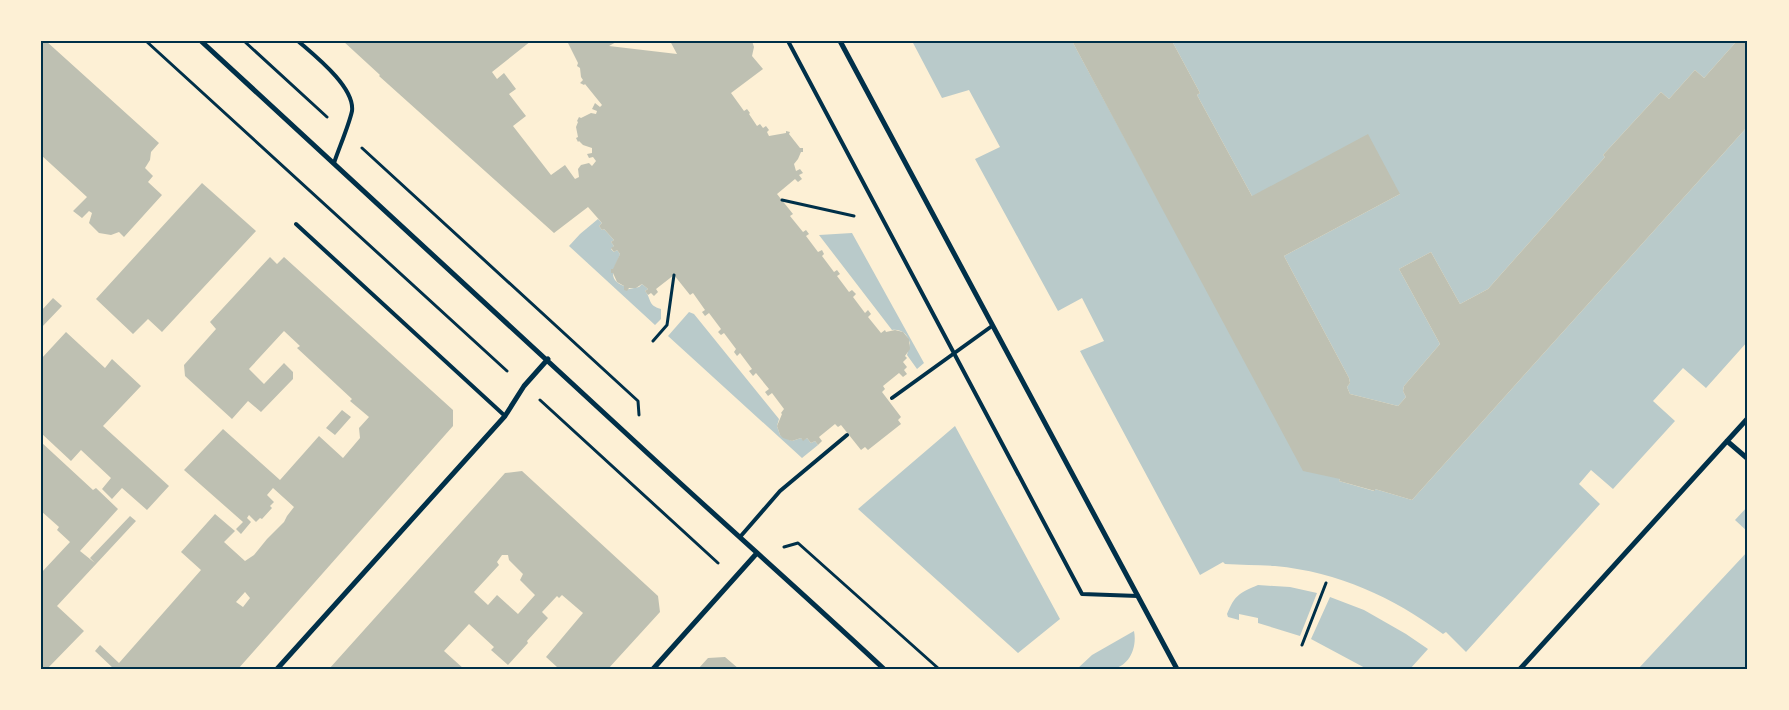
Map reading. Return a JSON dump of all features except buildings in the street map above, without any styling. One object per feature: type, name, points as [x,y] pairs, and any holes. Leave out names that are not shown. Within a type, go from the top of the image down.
[{"type":"street","points":[[201,41],[642,448],[796,586],[884,669]]},
{"type":"street","points":[[840,41],[1177,669]]},
{"type":"street","points":[[278,669],[505,416],[524,386],[548,360]]},
{"type":"street","points":[[1520,669],[1748,418]]},
{"type":"street","points":[[1727,441],[1748,459]]},
{"type":"street","points":[[653,669],[757,553]]},
{"type":"lane","points":[[298,41],[337,77],[347,93],[352,109],[334,163]]},
{"type":"lane","points":[[788,41],[1082,594],[1138,596]]},
{"type":"lane","points":[[296,224],[505,416]]},
{"type":"lane","points":[[892,398],[992,326]]},
{"type":"lane","points":[[740,537],[780,491],[847,435]]},
{"type":"path","points":[[146,41],[723,568],[757,553],[798,543],[939,669]]},
{"type":"path","points":[[244,41],[638,401],[642,448]]},
{"type":"path","points":[[782,200],[854,216]]},
{"type":"path","points":[[653,341],[667,325],[674,275]]},
{"type":"path","points":[[1302,645],[1326,583]]},
{"type":"shaded area","points":[[912,41],[1072,41],[1187,253],[1340,479],[1339,481],[1412,500],[1748,126],[1748,341],[1706,388],[1683,368],[1653,401],[1675,421],[1613,489],[1591,470],[1579,484],[1600,504],[1466,652],[1446,632],[1443,634],[1384,598],[1343,580],[1299,569],[1225,564],[1223,562],[1200,575],[1080,351],[1104,341],[1082,298],[1058,311],[975,159],[1000,147],[969,90],[942,98]]},
{"type":"shaded area","points":[[1172,41],[1734,41],[1735,43],[1704,78],[1695,70],[1669,99],[1661,92],[1603,155],[1605,157],[1488,289],[1460,304],[1431,252],[1399,269],[1440,344],[1404,386],[1403,391],[1406,397],[1398,406],[1350,394],[1347,387],[1350,383],[1349,378],[1284,256],[1400,194],[1252,196],[1197,95],[1200,93]]},
{"type":"shaded area","points":[[598,219],[602,223],[599,226],[602,230],[604,229],[614,240],[611,242],[614,246],[611,249],[614,252],[617,250],[620,254],[613,271],[615,279],[624,286],[624,290],[639,287],[642,284],[648,289],[645,291],[652,304],[661,309],[661,319],[655,325],[569,246]]},
{"type":"shaded area","points":[[852,233],[924,363],[917,369],[907,355],[910,343],[906,335],[899,330],[892,330],[819,235]]},
{"type":"shaded area","points":[[689,312],[694,314],[779,419],[777,426],[780,435],[792,441],[807,438],[811,443],[815,441],[818,445],[802,458],[668,336]]},
{"type":"shaded area","points":[[955,426],[1060,619],[1018,653],[858,509]]},
{"type":"shaded area","points":[[1748,506],[1748,532],[1735,520]]},
{"type":"shaded area","points":[[1748,551],[1748,669],[1638,669]]},
{"type":"shaded area","points":[[1258,585],[1290,587],[1317,593],[1300,636],[1258,623],[1258,618],[1239,614],[1239,620],[1228,617],[1227,614],[1235,599]]},
{"type":"shaded area","points":[[1330,597],[1364,610],[1428,649],[1410,669],[1367,669],[1311,639]]},
{"type":"shaded area","points":[[1134,631],[1135,643],[1131,654],[1119,667],[1109,670],[1077,669],[1092,655]]}]
